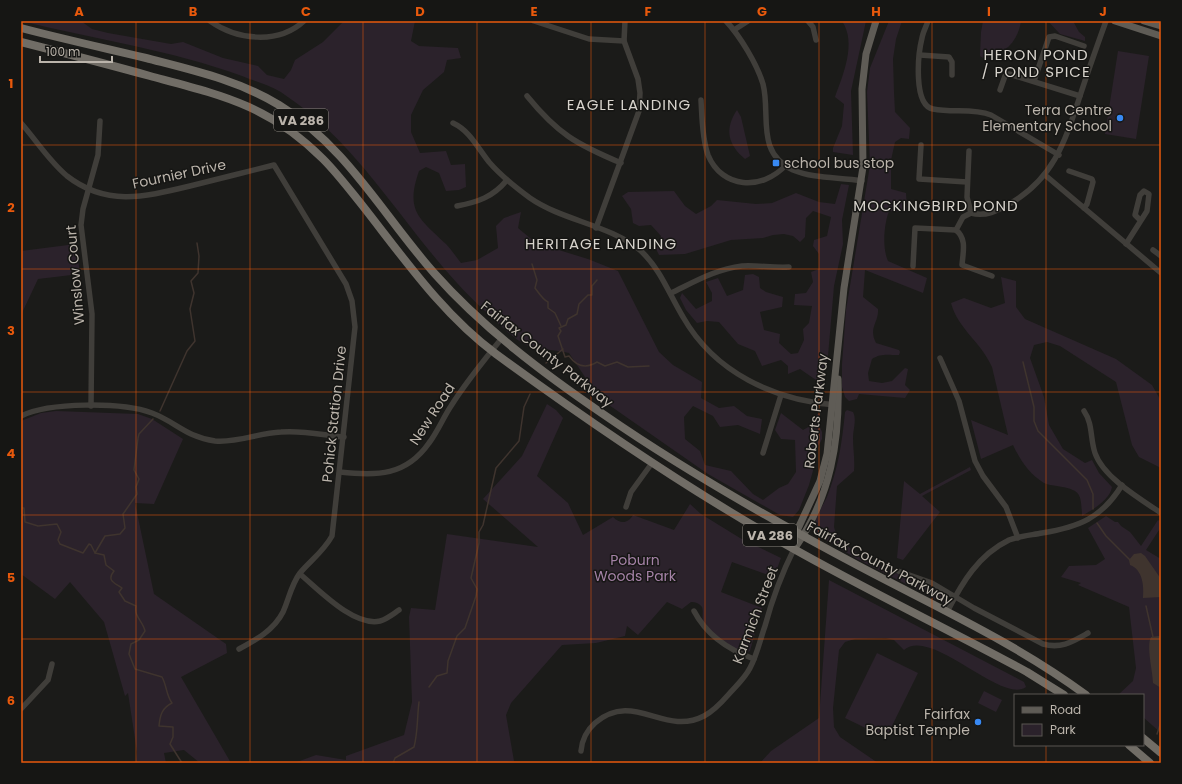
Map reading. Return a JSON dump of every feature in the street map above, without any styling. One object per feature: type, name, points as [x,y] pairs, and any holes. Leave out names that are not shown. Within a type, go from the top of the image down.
[{"type":"highway","name":"Fairfax County Parkway","points":[[21,28],[191,69],[231,81],[281,106],[314,129],[336,150],[432,270],[460,302],[502,338],[601,413],[702,478],[800,535],[947,612],[1053,671],[1085,694]]},
{"type":"highway","name":"Fairfax County Parkway","points":[[21,42],[214,92],[247,104],[286,128],[306,143],[337,174],[434,296],[458,321],[492,350],[555,397],[652,464],[794,549],[1006,660],[1062,694]]},
{"type":"highway","points":[[1144,739],[1161,753]]},
{"type":"highway","points":[[1130,746],[1150,763]]},
{"type":"main road","points":[[1115,21],[1161,36]]},
{"type":"main road","points":[[1145,21],[1161,26]]},
{"type":"main road","name":"Roberts Parkway","points":[[794,549],[800,535],[822,496],[831,470],[836,446],[835,405],[839,337],[848,258],[862,181],[864,153],[862,89],[866,54],[877,22]]},
{"type":"street","points":[[210,21],[228,31],[258,37],[285,33],[304,21]]},
{"type":"street","points":[[534,21],[589,39],[624,41]]},
{"type":"street","points":[[596,228],[636,122],[640,100],[638,79],[624,41],[625,21]]},
{"type":"street","points":[[726,21],[734,30],[761,80],[765,96],[765,124],[767,137],[775,154],[786,165],[807,174],[862,181]]},
{"type":"street","points":[[734,30],[748,21]]},
{"type":"street","points":[[808,21],[813,27],[816,40]]},
{"type":"street","points":[[928,21],[922,39],[919,73],[920,93],[926,105],[934,109],[980,112],[992,115],[1058,155]]},
{"type":"street","points":[[956,230],[962,217],[971,213],[984,215],[1007,206],[1031,189],[1045,176],[1058,155],[1070,128],[1106,21]]},
{"type":"street","points":[[1034,81],[1049,37],[1055,36],[1084,46]]},
{"type":"street","points":[[920,55],[949,57],[952,62],[952,75]]},
{"type":"street","points":[[1000,90],[1004,77],[1007,74],[1080,96]]},
{"type":"street","points":[[528,96],[543,116],[563,134],[581,145],[621,163]]},
{"type":"street","points":[[701,100],[706,149],[714,165],[726,176],[742,182],[760,182],[773,178],[786,165]]},
{"type":"street","name":"Winslow Court","points":[[91,406],[92,314],[82,225],[83,209],[98,154],[100,121]]},
{"type":"street","name":"Fournier Drive","points":[[21,123],[59,169],[75,181],[88,188],[110,196],[140,197],[274,165]]},
{"type":"street","points":[[453,123],[467,132],[488,160],[507,180],[546,207],[625,240],[640,251],[657,270],[691,330],[716,358],[747,380],[781,395],[835,405]]},
{"type":"street","points":[[921,145],[918,179],[967,182]]},
{"type":"street","points":[[969,151],[967,197],[971,213]]},
{"type":"street","name":"Pohick Station Drive","points":[[239,649],[260,637],[276,623],[283,612],[294,584],[300,574],[320,554],[332,536],[355,327],[352,301],[340,272],[274,165]]},
{"type":"street","points":[[1069,171],[1092,179],[1093,182],[1084,208]]},
{"type":"street","points":[[1045,176],[1161,273]]},
{"type":"street","points":[[457,206],[474,203],[486,198],[498,190],[507,180]]},
{"type":"street","points":[[1126,244],[1140,220]]},
{"type":"street","points":[[913,266],[915,228],[956,230],[961,234],[963,239],[962,265],[992,276]]},
{"type":"street","points":[[1153,250],[1161,256]]},
{"type":"street","points":[[671,293],[706,276],[735,268],[750,266],[789,267]]},
{"type":"street","name":"New Road","points":[[340,472],[381,474],[396,470],[415,459],[429,443],[472,374],[502,338]]},
{"type":"street","points":[[940,358],[959,401],[975,461],[983,476],[1006,506],[1018,538]]},
{"type":"street","points":[[763,453],[781,395]]},
{"type":"street","points":[[21,416],[55,406],[127,407],[144,410],[159,416],[189,434],[215,441],[237,441],[283,431],[344,436]]},
{"type":"street","points":[[1084,411],[1090,422],[1094,448],[1098,461],[1108,474],[1161,513]]},
{"type":"street","points":[[626,508],[631,492],[652,464]]},
{"type":"street","points":[[947,612],[968,575],[983,557],[998,547],[1018,538],[1068,529],[1085,522],[1106,506],[1122,485]]},
{"type":"street","name":"Karmich Street","points":[[581,751],[582,741],[589,730],[601,719],[615,712],[637,711],[677,723],[702,718],[722,702],[750,669],[771,608],[794,549]]},
{"type":"street","points":[[898,571],[932,583],[1031,638],[1053,646],[1070,644],[1088,633]]},
{"type":"street","points":[[300,574],[346,611],[363,621],[380,621],[386,619],[399,610]]},
{"type":"street","points":[[694,611],[703,626],[720,641],[754,660]]},
{"type":"street","points":[[21,709],[48,680],[52,664]]},
{"type":"green space","points":[[21,21],[81,21],[92,29],[108,33],[171,44],[183,42],[223,58],[258,66],[267,75],[284,79],[291,70],[295,60],[323,42],[344,21],[415,21],[411,41],[419,46],[458,48],[461,58],[447,60],[444,72],[423,90],[411,115],[411,132],[420,153],[446,151],[451,165],[465,164],[466,187],[459,190],[446,191],[439,173],[426,167],[419,171],[415,185],[414,205],[422,220],[448,246],[461,263],[477,260],[498,248],[496,226],[504,218],[521,212],[518,228],[536,243],[588,259],[618,271],[659,352],[673,365],[702,382],[701,398],[719,408],[734,406],[747,416],[762,419],[760,434],[738,425],[720,427],[713,416],[693,406],[684,417],[685,439],[700,451],[705,465],[731,471],[753,494],[763,500],[779,488],[788,484],[796,472],[795,440],[781,439],[775,430],[781,413],[803,430],[812,425],[817,414],[820,414],[818,423],[822,432],[822,439],[816,451],[814,467],[809,485],[799,510],[793,517],[780,515],[708,474],[609,405],[593,389],[569,353],[526,345],[510,334],[459,285],[366,170],[341,143],[314,117],[280,92],[242,76],[188,59]]},
{"type":"green space","points":[[842,21],[866,21],[851,91],[853,155],[833,152],[833,148],[842,126],[844,104],[835,97],[845,69],[848,49],[848,39]]},
{"type":"green space","points":[[889,21],[902,21],[896,39],[893,59],[895,112],[910,128],[909,139],[901,138],[895,142],[891,160],[891,189],[906,193],[907,209],[904,212],[889,211],[885,229],[885,250],[888,261],[927,278],[923,293],[865,270],[863,297],[878,309],[877,318],[873,329],[876,343],[899,350],[900,352],[899,355],[882,355],[872,359],[868,373],[869,381],[882,383],[892,381],[905,368],[908,369],[905,385],[910,390],[905,398],[859,394],[857,399],[849,401],[845,397],[842,387],[842,364],[846,310],[870,165],[867,92],[870,68]]},
{"type":"green space","points":[[983,21],[1021,21],[1017,35],[1009,46],[997,54],[983,58],[980,56]]},
{"type":"green space","points":[[1048,21],[1073,21],[1079,32],[1085,37],[1085,41],[1060,34]]},
{"type":"green space","points":[[1118,51],[1149,56],[1136,139],[1105,134]]},
{"type":"green space","points":[[737,110],[741,117],[750,156],[745,159],[735,148],[729,130],[730,124]]},
{"type":"green space","points":[[841,184],[849,185],[842,220],[843,244],[834,286],[828,356],[820,393],[818,391],[816,380],[800,369],[788,374],[788,366],[781,360],[762,366],[755,351],[738,344],[719,322],[707,321],[697,323],[686,310],[680,298],[682,293],[696,309],[712,301],[712,293],[706,282],[718,278],[727,296],[743,290],[745,275],[753,274],[759,277],[760,288],[766,292],[783,297],[782,307],[760,312],[764,330],[780,334],[779,343],[791,354],[798,353],[804,340],[803,329],[809,323],[812,306],[794,305],[795,294],[806,293],[813,282],[811,272],[819,269],[819,254],[813,246],[814,240],[827,236],[831,217],[813,211],[806,218],[805,237],[800,242],[793,236],[784,234],[773,235],[763,238],[731,240],[685,254],[659,255],[656,249],[661,236],[651,225],[639,226],[633,223],[631,209],[622,196],[628,192],[674,191],[685,206],[696,214],[711,206],[717,200],[756,204],[772,203],[796,193],[819,202],[835,204]]},
{"type":"green space","points":[[76,244],[80,274],[38,279],[21,315],[21,251]]},
{"type":"green space","points":[[1001,277],[1016,281],[1016,307],[1025,319],[1116,359],[1152,385],[1161,401],[1161,468],[1139,457],[1132,445],[1116,382],[1060,346],[1047,342],[1034,345],[1030,358],[1044,397],[1049,425],[1063,449],[1085,463],[1092,460],[1099,473],[1112,487],[1111,492],[1104,500],[1082,516],[1081,502],[1078,494],[1071,489],[1047,484],[1039,480],[1026,467],[1013,445],[981,459],[971,420],[1008,435],[992,367],[982,350],[964,328],[954,312],[951,303],[964,298],[991,308],[1005,303]]},
{"type":"green space","name":"Poburn Woods Park","points":[[547,404],[556,410],[563,418],[537,476],[568,503],[583,535],[613,517],[618,521],[624,522],[629,520],[633,515],[674,530],[690,504],[701,514],[740,538],[781,558],[774,577],[732,562],[721,592],[762,608],[750,651],[745,653],[740,651],[723,641],[712,632],[704,623],[702,607],[698,604],[691,602],[682,609],[667,602],[638,635],[627,626],[625,636],[596,643],[562,645],[511,703],[506,715],[514,761],[499,763],[294,763],[316,755],[346,760],[346,756],[404,735],[412,702],[409,617],[411,608],[435,610],[447,534],[538,547],[483,499],[522,456]]},
{"type":"green space","points":[[847,410],[853,412],[855,418],[853,438],[854,471],[837,486],[834,527],[840,538],[851,549],[882,567],[946,595],[947,603],[943,603],[857,559],[816,534],[816,520],[831,487],[837,466],[845,412]]},
{"type":"green space","points":[[56,411],[138,414],[152,419],[183,439],[154,504],[135,503],[154,594],[226,644],[227,653],[181,677],[231,763],[200,763],[184,750],[164,753],[166,763],[136,763],[137,752],[128,693],[125,696],[104,622],[70,582],[55,599],[21,574],[21,421],[41,413]]},
{"type":"green space","points":[[970,467],[971,470],[922,496],[940,512],[903,560],[897,558],[904,481],[920,494]]},
{"type":"green space","points":[[1106,516],[1115,522],[1118,522],[1130,532],[1141,546],[1158,520],[1161,522],[1161,527],[1146,550],[1161,559],[1161,733],[1144,718],[1144,694],[1119,694],[1133,681],[1136,668],[1129,607],[1078,585],[1081,583],[1061,577],[1069,566],[1096,565],[1105,559],[1088,528]]},
{"type":"green space","points":[[829,580],[1024,682],[1026,687],[1015,690],[1001,685],[931,648],[916,645],[904,650],[894,640],[886,638],[855,639],[845,642],[839,650],[833,708],[834,727],[840,737],[878,763],[760,763],[771,751],[819,718]]},
{"type":"green space","points":[[877,653],[918,673],[886,738],[845,718]]},
{"type":"green space","points":[[984,691],[1002,700],[996,712],[978,703]]},
{"type":"shaded area","points":[[1141,553],[1145,556],[1161,579],[1161,597],[1143,598],[1142,579],[1138,571],[1130,565],[1129,560],[1134,554]]},
{"type":"shaded area","points":[[1151,637],[1161,637],[1161,688],[1153,683],[1149,653]]},
{"type":"waterway","points":[[160,411],[187,351],[195,341],[190,309],[194,293],[191,281],[198,273],[199,256],[197,243]]},
{"type":"waterway","points":[[532,264],[537,280],[535,288],[542,298],[548,302],[548,308],[555,313],[561,326]]},
{"type":"waterway","points":[[597,280],[592,286],[592,295],[588,295],[579,304],[577,314],[568,319],[566,325],[559,328],[561,331],[558,336],[565,357],[569,356],[575,363],[582,366],[589,366],[597,362],[605,366],[617,362],[628,367],[649,366]]},
{"type":"waterway","points":[[546,363],[563,349]]},
{"type":"waterway","points":[[1023,362],[1034,407],[1034,421],[1038,431],[1087,480],[1093,494],[1093,509]]},
{"type":"waterway","points":[[429,687],[437,676],[447,673],[448,661],[457,636],[465,628],[476,596],[477,589],[471,578],[479,543],[479,532],[483,525],[496,468],[519,441],[524,407],[530,394]]},
{"type":"waterway","points":[[95,553],[105,536],[120,534],[125,528],[123,514],[137,494],[136,487],[139,479],[134,470],[139,434],[153,419]]},
{"type":"waterway","points":[[21,508],[24,508],[25,522],[38,526],[57,524],[61,532],[58,540],[60,544],[83,553],[89,544],[95,553],[104,555],[106,565],[114,571],[111,577],[112,581],[122,588],[119,592],[125,601],[136,606],[137,616],[145,631],[139,640],[131,644],[129,654],[135,669],[162,677],[172,703],[162,712],[159,726],[173,727],[173,737],[170,744],[182,763]]},
{"type":"waterway","points":[[1097,523],[1106,536],[1130,560]]},
{"type":"waterway","points":[[1146,606],[1153,637]]},
{"type":"waterway","points":[[393,763],[395,758],[414,747],[419,702]]},
{"type":"waterway","points":[[1157,734],[1161,722]]},
{"type":"place","name":"Terra Centre Elementary School","points":[[1120,118]]},
{"type":"place","name":"school bus stop","points":[[776,163]]},
{"type":"place","name":"Fairfax Baptist Temple","points":[[978,722]]},
{"type":"district","name":"HERON POND / POND SPICE","points":[[1036,62]]},
{"type":"district","name":"EAGLE LANDING","points":[[629,104]]},
{"type":"district","name":"MOCKINGBIRD POND","points":[[936,205]]},
{"type":"district","name":"HERITAGE LANDING","points":[[601,243]]}]
